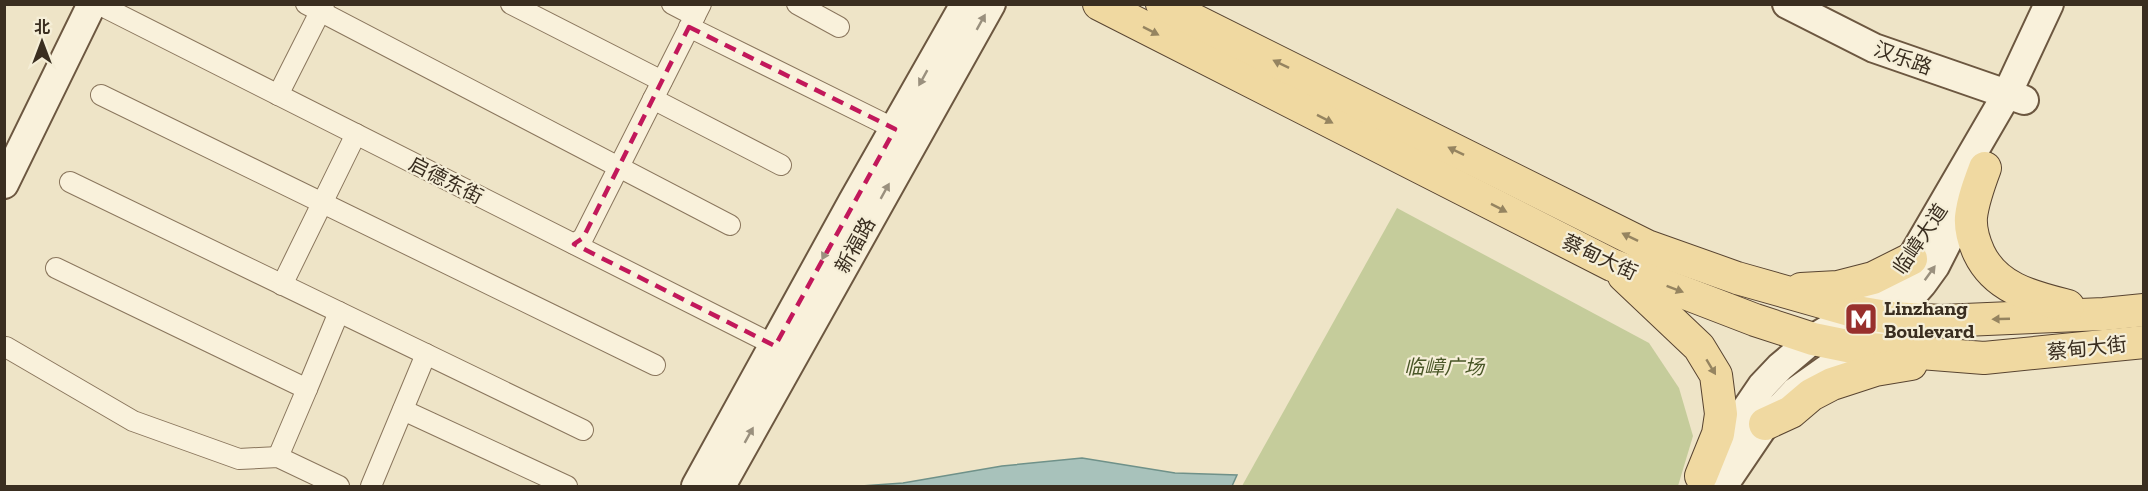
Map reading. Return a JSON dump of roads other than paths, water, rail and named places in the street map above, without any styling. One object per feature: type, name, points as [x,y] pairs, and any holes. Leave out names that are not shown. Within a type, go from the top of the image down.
[{"type":"main road","name":"蔡甸大街","points":[[1099,4],[1612,265],[1755,320],[1813,339],[1857,348],[1984,358],[2144,342]]},
{"type":"main road","name":"蔡甸大街","points":[[1161,4],[1647,246],[1778,290],[1857,312],[1892,318],[1941,321],[2104,314],[2144,310]]},
{"type":"main road","points":[[1985,168],[1974,200],[1971,220],[1973,240],[1983,263],[2001,282],[2029,297],[2104,314]]},
{"type":"main road","points":[[1778,290],[1838,287],[1873,278],[1911,258]]},
{"type":"main road","points":[[1612,265],[1699,348],[1716,375],[1721,414],[1706,483]]},
{"type":"main road","points":[[1765,424],[1791,412],[1811,395],[1832,384],[1875,370],[1935,360],[1984,358]]},
{"type":"street","points":[[4,184],[92,4]]},
{"type":"street","name":"启德东街","points":[[98,4],[784,350]]},
{"type":"street","points":[[511,4],[662,81]]},
{"type":"street","points":[[672,4],[895,129]]},
{"type":"street","points":[[797,4],[839,27]]},
{"type":"street","name":"新福路","points":[[721,486],[784,350],[895,129],[965,4]]},
{"type":"street","name":"新福路","points":[[696,486],[784,350],[991,4]]},
{"type":"street","name":"汉乐路","points":[[1787,4],[1874,48],[2015,97]]},
{"type":"street","name":"临嶂大道","points":[[1706,483],[1795,392],[1857,348],[1892,318],[1935,266],[1985,168],[2015,97],[2049,4]]},
{"type":"street","name":"临嶂大道","points":[[1706,483],[1762,386],[1780,366],[1813,339],[1857,312],[1890,284],[1911,258],[2015,97],[2069,4]]},
{"type":"street","points":[[278,95],[317,7],[730,225]]},
{"type":"street","points":[[574,244],[583,238],[695,16]]},
{"type":"street","points":[[101,95],[655,365]]},
{"type":"street","points":[[652,99],[781,165]]},
{"type":"street","points":[[282,285],[356,134]]},
{"type":"street","points":[[70,182],[583,430]]},
{"type":"street","points":[[56,268],[307,389]]},
{"type":"street","points":[[278,457],[339,312]]},
{"type":"street","points":[[6,346],[133,421],[239,459],[278,457],[339,486]]},
{"type":"street","points":[[371,486],[426,354]]},
{"type":"street","points":[[403,410],[567,486]]},
{"type":"water","points":[[1082,458],[1175,473],[1237,475],[1232,486],[861,486],[903,483],[1002,466]]},
{"type":"place","name":"Linzhang Boulevard","points":[[1861,319]]},
{"type":"park label","name":"临嶂广场","points":[[1444,367]]}]
